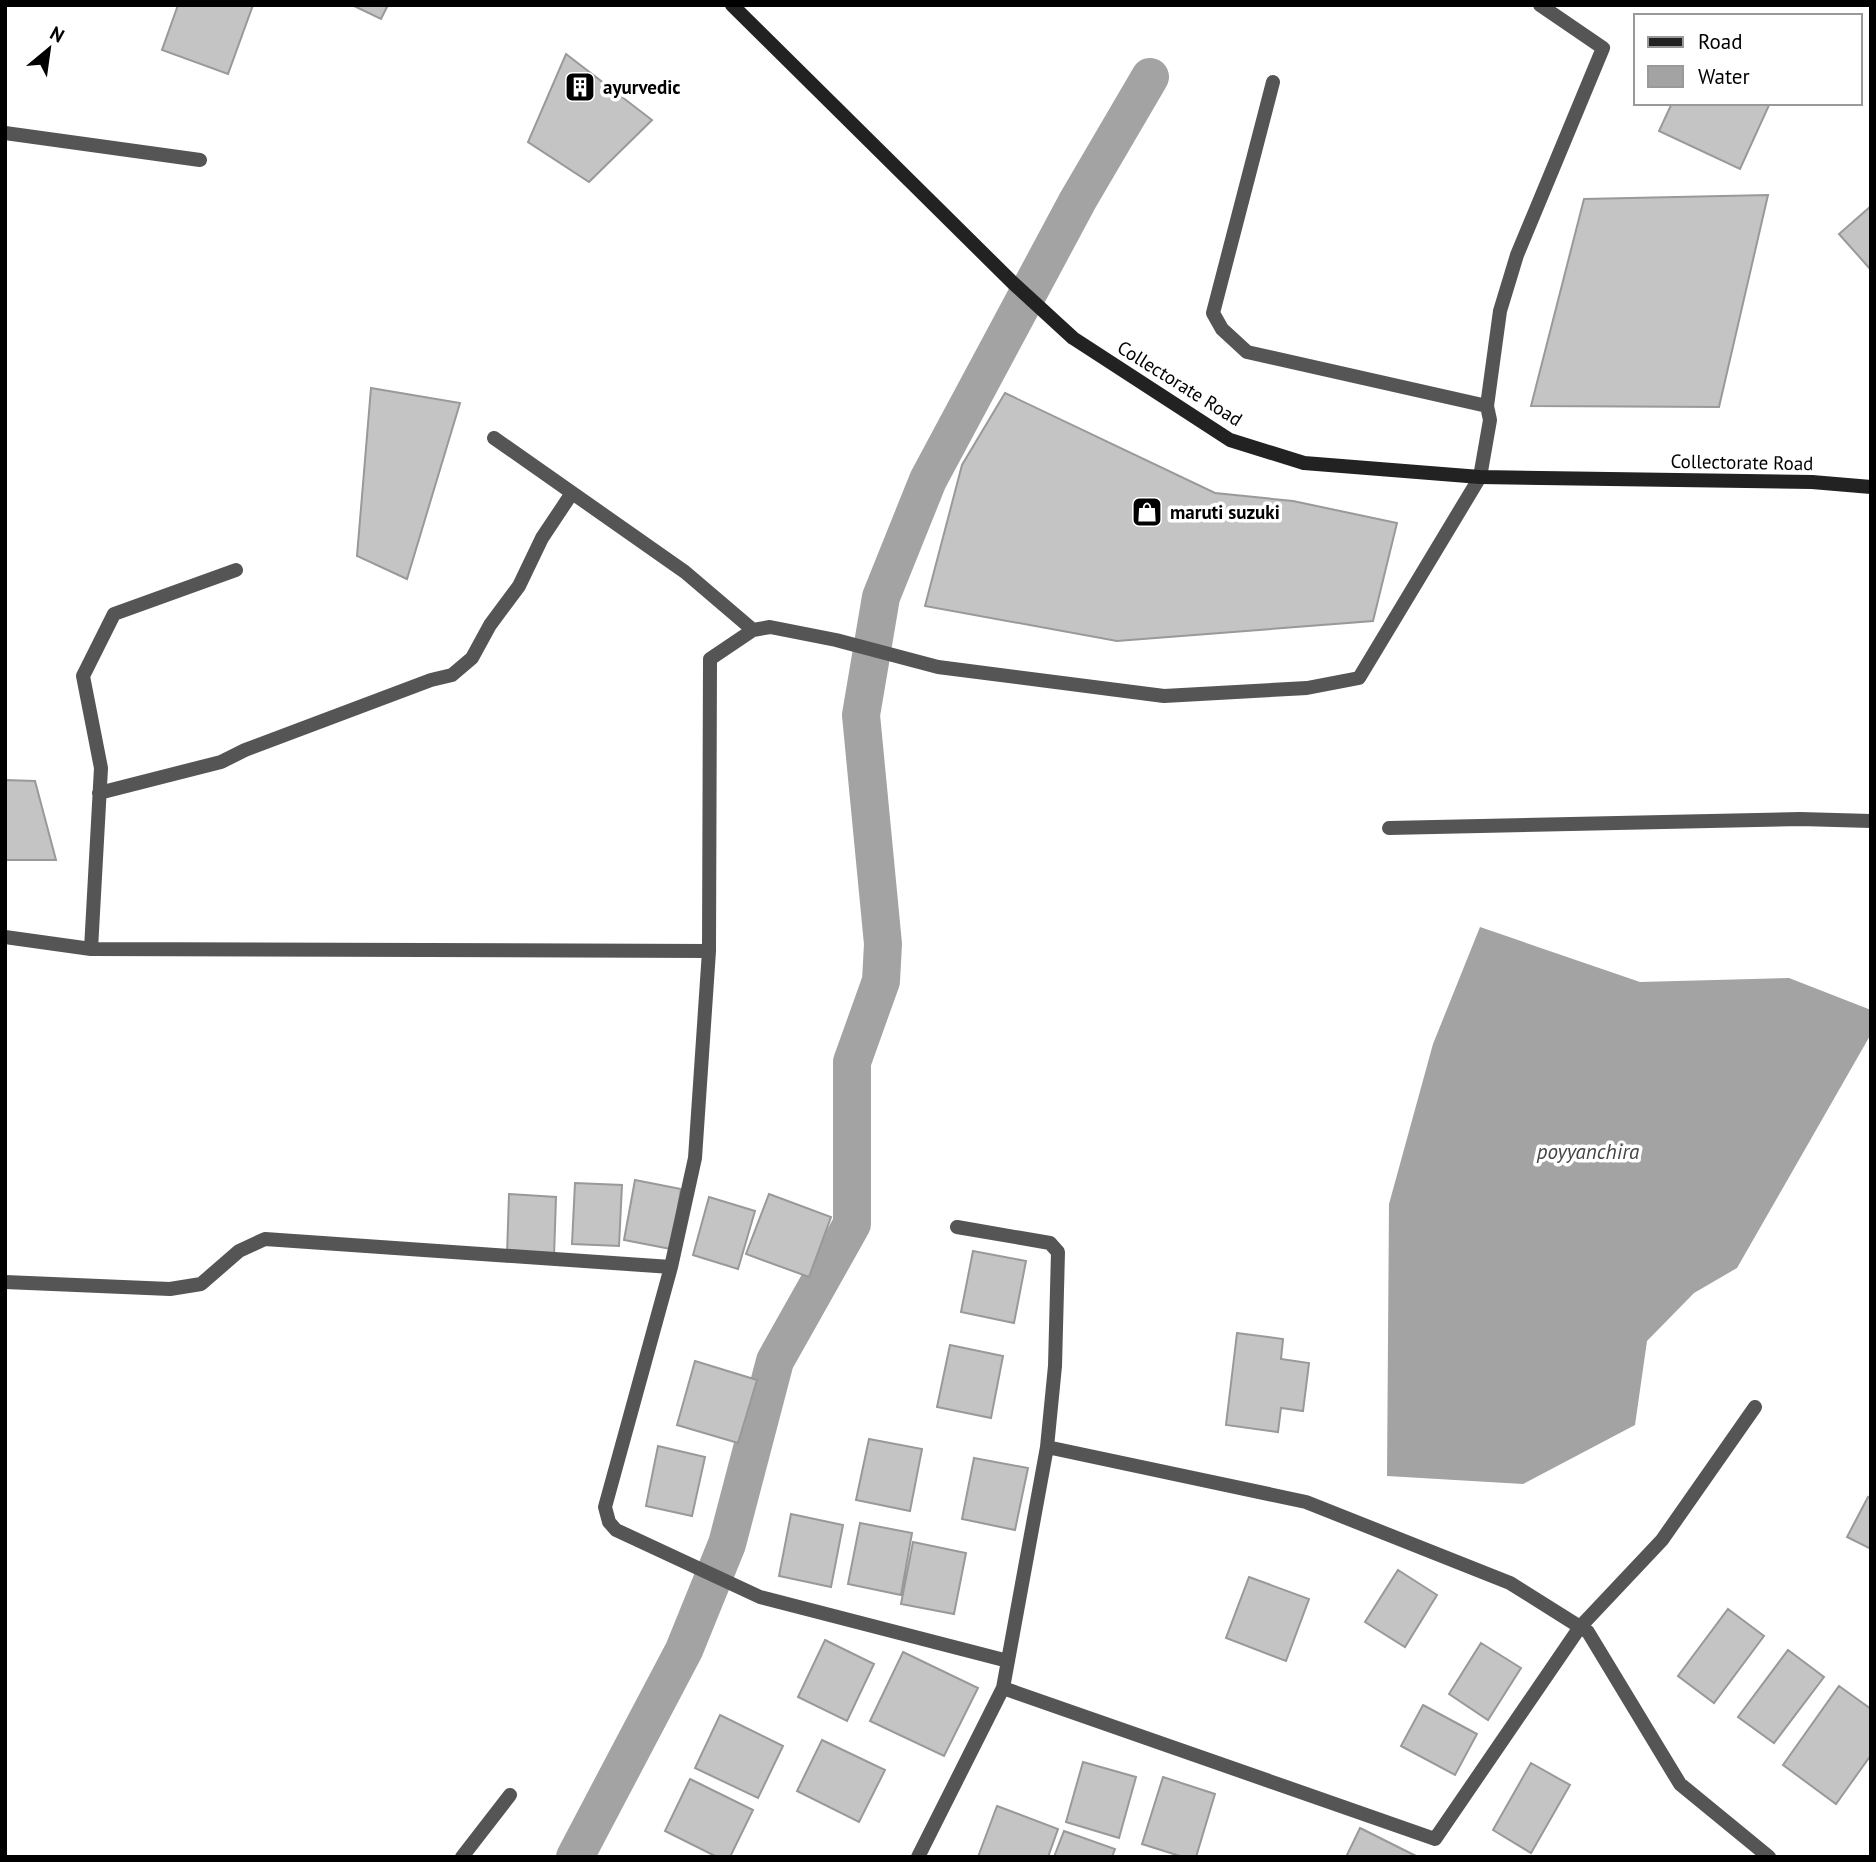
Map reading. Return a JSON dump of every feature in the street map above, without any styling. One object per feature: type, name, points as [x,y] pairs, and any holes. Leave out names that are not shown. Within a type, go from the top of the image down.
[{"type":"main road","name":"Collectorate Road","points":[[732,5],[1013,283],[1073,338],[1230,440],[1304,463],[1480,477],[1812,482],[1871,487]]},
{"type":"street","points":[[1008,1661],[760,1597],[616,1530],[608,1522],[605,1507],[671,1267],[695,1158],[709,950],[709,659],[753,630],[770,627],[836,640],[938,667],[1164,696],[1307,688],[1359,678],[1480,477],[1490,420],[1487,406],[1500,311],[1517,255],[1603,48],[1540,5]]},
{"type":"street","points":[[1273,82],[1213,313],[1215,320],[1247,352],[1487,406]]},
{"type":"street","points":[[5,133],[200,160]]},
{"type":"street","points":[[494,438],[685,572],[753,630]]},
{"type":"street","points":[[99,793],[221,762],[431,680],[452,675],[472,658],[490,625],[519,586],[542,538],[572,493]]},
{"type":"street","points":[[91,949],[101,768],[83,676],[114,614],[236,570]]},
{"type":"street","points":[[1389,828],[1800,819],[1871,821]]},
{"type":"street","points":[[5,937],[91,949],[709,950]]},
{"type":"street","points":[[918,1857],[1003,1688],[1047,1447],[1055,1366],[1058,1252],[1050,1243],[957,1227]]},
{"type":"street","points":[[5,1282],[170,1289],[201,1284],[239,1251],[265,1239],[671,1267]]},
{"type":"street","points":[[1003,1688],[1435,1839],[1580,1628],[1662,1540],[1755,1407]]},
{"type":"street","points":[[1047,1447],[1306,1502],[1510,1583],[1588,1632],[1680,1784],[1769,1857]]},
{"type":"street","points":[[462,1857],[510,1795]]},
{"type":"water","name":"poyyanchira","points":[[1480,927],[1640,982],[1789,978],[1871,1010],[1871,1034],[1737,1268],[1694,1293],[1647,1341],[1635,1425],[1523,1484],[1387,1476],[1389,1204],[1433,1044]]},
{"type":"building","points":[[178,5],[253,5],[228,74],[162,50]]},
{"type":"building","points":[[352,5],[388,5],[381,19]]},
{"type":"building","name":"ayurvedic","points":[[566,54],[652,120],[589,182],[528,142]]},
{"type":"building","points":[[1671,105],[1769,105],[1740,169],[1659,131]]},
{"type":"building","points":[[1768,195],[1719,407],[1531,406],[1584,199]]},
{"type":"building","points":[[1871,206],[1871,270],[1839,234]]},
{"type":"building","points":[[371,388],[460,403],[407,579],[357,556]]},
{"type":"building","name":"maruti suzuki","points":[[1005,393],[1215,493],[1293,501],[1397,523],[1373,621],[1117,641],[925,606],[962,465]]},
{"type":"building","points":[[5,780],[35,781],[56,860],[5,860]]},
{"type":"building","points":[[635,1180],[681,1189],[671,1249],[624,1240]]},
{"type":"building","points":[[575,1183],[622,1185],[619,1246],[572,1244]]},
{"type":"building","points":[[509,1194],[556,1197],[554,1257],[507,1255]]},
{"type":"building","points":[[769,1194],[831,1217],[809,1277],[746,1254]]},
{"type":"building","points":[[709,1197],[755,1211],[738,1269],[693,1255]]},
{"type":"building","points":[[973,1251],[1026,1261],[1014,1323],[961,1312]]},
{"type":"building","points":[[1237,1333],[1283,1339],[1281,1359],[1309,1363],[1303,1411],[1281,1408],[1278,1432],[1226,1425]]},
{"type":"building","points":[[950,1345],[1003,1356],[991,1418],[937,1407]]},
{"type":"building","points":[[695,1361],[757,1380],[738,1443],[677,1425]]},
{"type":"building","points":[[869,1439],[922,1449],[910,1511],[856,1500]]},
{"type":"building","points":[[658,1446],[705,1457],[692,1516],[646,1506]]},
{"type":"building","points":[[974,1458],[1028,1468],[1015,1530],[962,1519]]},
{"type":"building","points":[[1868,1497],[1871,1499],[1871,1549],[1847,1537]]},
{"type":"building","points":[[791,1514],[843,1525],[831,1587],[779,1576]]},
{"type":"building","points":[[860,1523],[912,1533],[901,1595],[848,1584]]},
{"type":"building","points":[[913,1542],[966,1553],[954,1614],[901,1604]]},
{"type":"building","points":[[1398,1570],[1437,1595],[1405,1647],[1365,1622]]},
{"type":"building","points":[[1249,1577],[1309,1599],[1286,1661],[1226,1638]]},
{"type":"building","points":[[1728,1609],[1764,1636],[1714,1703],[1678,1676]]},
{"type":"building","points":[[825,1640],[874,1664],[847,1721],[798,1697]]},
{"type":"building","points":[[1481,1643],[1521,1668],[1488,1720],[1449,1694]]},
{"type":"building","points":[[1788,1650],[1824,1677],[1774,1743],[1738,1717]]},
{"type":"building","points":[[903,1652],[978,1688],[944,1756],[870,1721]]},
{"type":"building","points":[[1839,1686],[1871,1709],[1871,1755],[1836,1804],[1783,1765]]},
{"type":"building","points":[[1423,1705],[1477,1734],[1455,1775],[1401,1746]]},
{"type":"building","points":[[720,1715],[783,1746],[758,1798],[695,1768]]},
{"type":"building","points":[[822,1740],[885,1770],[859,1822],[797,1791]]},
{"type":"building","points":[[1083,1762],[1136,1777],[1119,1838],[1066,1822]]},
{"type":"building","points":[[1531,1763],[1570,1785],[1531,1853],[1493,1830]]},
{"type":"building","points":[[1163,1777],[1215,1794],[1196,1857],[1183,1857],[1142,1844]]},
{"type":"building","points":[[690,1779],[753,1810],[730,1857],[717,1857],[665,1831]]},
{"type":"building","points":[[997,1806],[1058,1829],[1048,1857],[978,1857]]},
{"type":"building","points":[[1360,1828],[1418,1857],[1346,1857]]},
{"type":"building","points":[[1064,1831],[1115,1849],[1112,1857],[1054,1857]]},
{"type":"waterway","points":[[575,1857],[684,1650],[727,1544],[775,1361],[852,1224],[852,1062],[881,981],[883,944],[861,715],[881,597],[928,480],[1078,200],[1150,77]]},
{"type":"place","name":"ayurvedic","points":[[580,87]]},
{"type":"place","name":"maruti suzuki","points":[[1147,512]]}]
